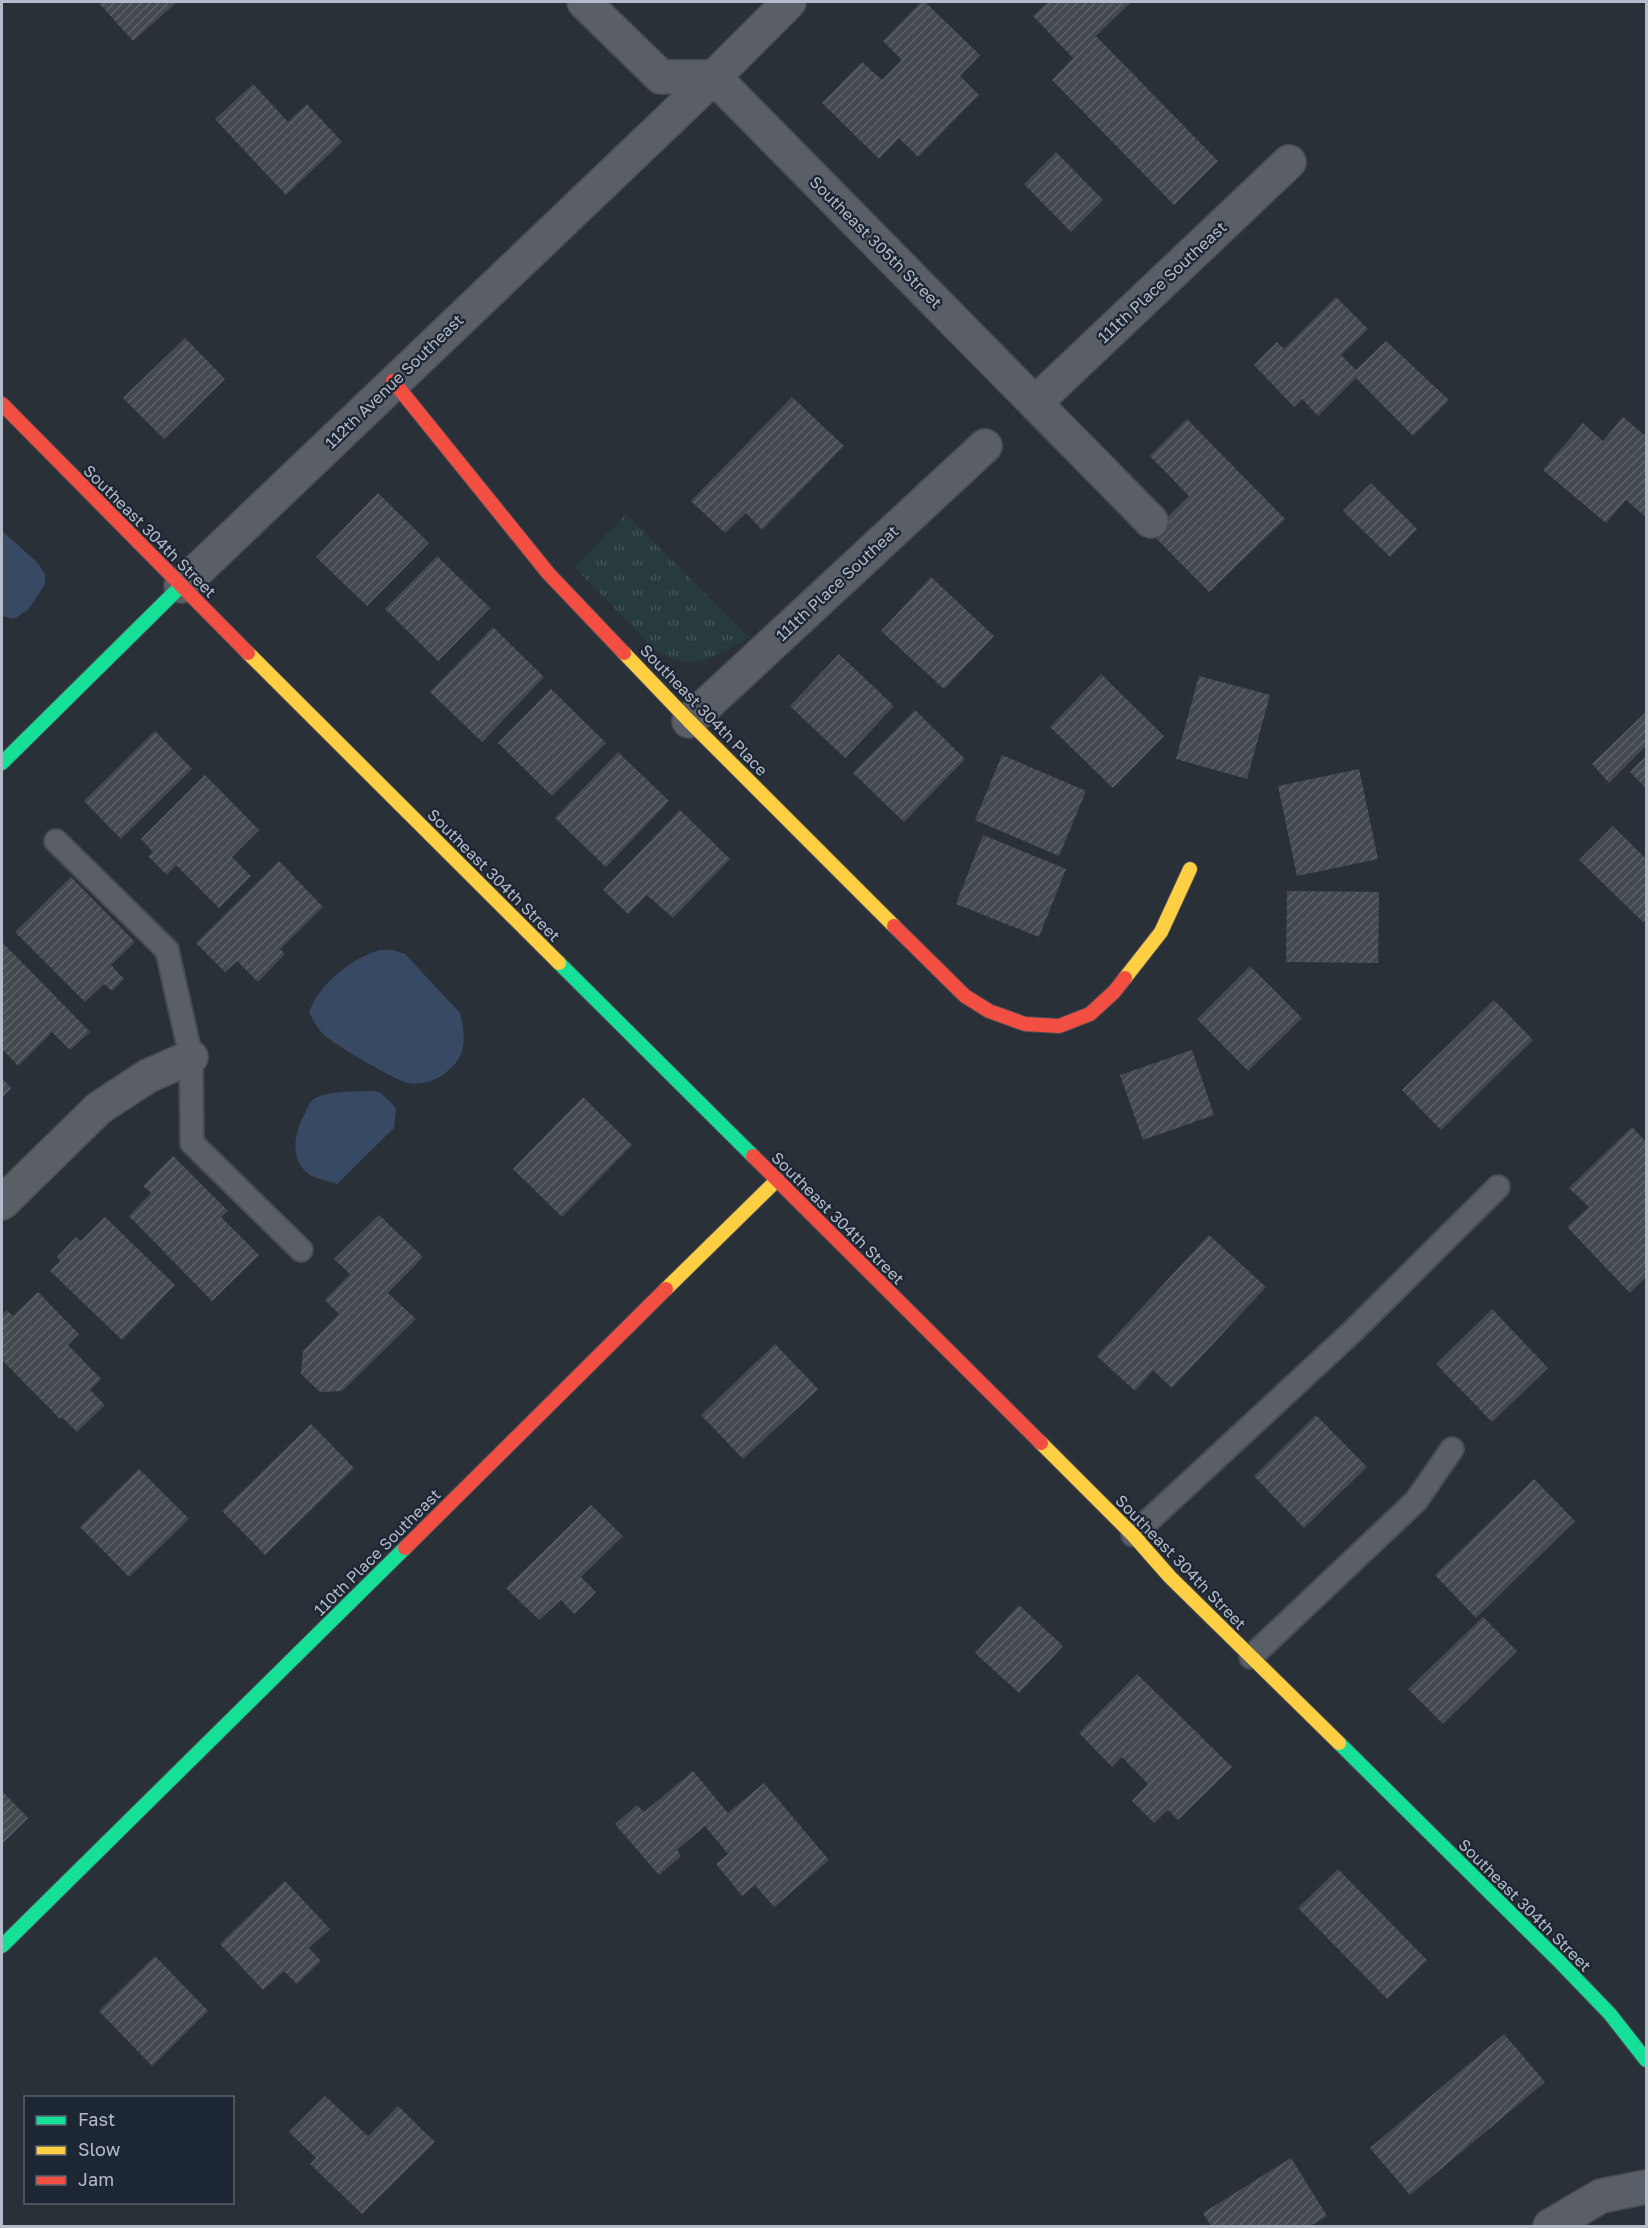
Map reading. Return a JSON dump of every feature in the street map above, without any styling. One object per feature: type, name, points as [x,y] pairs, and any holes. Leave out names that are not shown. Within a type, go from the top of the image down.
[{"type":"street","points":[[584,2],[661,77],[714,77]]},
{"type":"street","name":"112th Avenue Southeast","points":[[2,764],[181,586],[393,381],[714,77],[789,2]]},
{"type":"street","name":"Southeast 305th Street","points":[[714,77],[1151,521]]},
{"type":"street","name":"111th Place Southeast","points":[[1035,403],[1289,162]]},
{"type":"street","name":"Southeast 304th Place","points":[[393,381],[548,573],[689,721],[965,996],[989,1011],[1025,1024],[1059,1026],[1090,1014],[1114,992],[1161,932],[1190,869]]},
{"type":"street","name":"Southeast 304th Street","points":[[2,404],[181,586],[1133,1535],[1170,1576],[1557,1959],[1610,2014],[1647,2060]]},
{"type":"street","name":"111th Place Southeat","points":[[689,721],[985,446]]},
{"type":"street","points":[[2,1203],[99,1108],[148,1076],[190,1057]]},
{"type":"street","name":"110th Place Southeast","points":[[2,1946],[777,1180]]},
{"type":"street","points":[[1550,2226],[1601,2196],[1647,2187]]},
{"type":"lane","points":[[56,841],[167,950],[190,1057],[192,1143],[301,1250]]},
{"type":"lane","points":[[1133,1535],[1352,1332],[1498,1187]]},
{"type":"lane","points":[[1251,1657],[1416,1501],[1452,1449]]},
{"type":"green space","points":[[626,514],[749,637],[712,657],[686,662],[667,657],[643,639],[574,567]]},
{"type":"water","points":[[2,531],[37,562],[45,574],[45,584],[29,609],[14,619],[2,616]]},
{"type":"water","points":[[379,950],[393,950],[405,954],[460,1013],[464,1038],[461,1054],[446,1073],[431,1081],[408,1083],[379,1069],[324,1035],[309,1012],[320,991],[337,974],[357,960]]},
{"type":"water","points":[[374,1091],[381,1093],[396,1108],[394,1128],[337,1184],[310,1175],[299,1163],[295,1149],[299,1126],[310,1103],[328,1094]]},
{"type":"building","points":[[98,2],[177,2],[133,41]]},
{"type":"building","points":[[921,2],[925,2],[980,55],[960,76],[979,95],[918,157],[899,138],[879,159],[822,103],[862,62],[882,80],[902,60],[883,41]]},
{"type":"building","points":[[1048,2],[1131,2],[1096,36],[1218,161],[1174,205],[1052,80],[1073,58],[1033,16]]},
{"type":"building","points":[[253,84],[288,122],[307,104],[342,142],[286,195],[215,119]]},
{"type":"building","points":[[1056,152],[1103,200],[1071,232],[1024,184]]},
{"type":"building","points":[[1336,297],[1368,329],[1341,355],[1356,370],[1386,341],[1449,400],[1413,436],[1356,378],[1318,416],[1302,399],[1294,407],[1254,365],[1277,342],[1284,349]]},
{"type":"building","points":[[185,338],[225,379],[164,439],[123,398]]},
{"type":"building","points":[[792,397],[844,446],[762,530],[746,513],[725,533],[691,501]]},
{"type":"building","points":[[1623,417],[1644,435],[1646,432],[1646,517],[1626,500],[1606,523],[1543,470],[1583,423],[1603,441]]},
{"type":"building","points":[[1187,419],[1285,519],[1209,592],[1151,533],[1189,496],[1150,456]]},
{"type":"building","points":[[1371,483],[1417,529],[1390,557],[1343,511]]},
{"type":"building","points":[[378,493],[429,543],[367,606],[316,557]]},
{"type":"building","points":[[437,556],[490,608],[438,661],[385,609]]},
{"type":"building","points":[[931,577],[994,636],[944,689],[881,631]]},
{"type":"building","points":[[493,627],[544,677],[482,742],[430,692]]},
{"type":"building","points":[[839,654],[894,706],[845,758],[790,706]]},
{"type":"building","points":[[1101,674],[1164,736],[1113,788],[1050,727]]},
{"type":"building","points":[[1199,676],[1270,695],[1247,779],[1176,759]]},
{"type":"building","points":[[551,689],[606,743],[552,796],[498,743]]},
{"type":"building","points":[[915,710],[965,759],[904,822],[853,773]]},
{"type":"building","points":[[1646,712],[1646,746],[1609,783],[1592,764]]},
{"type":"building","points":[[155,731],[192,769],[121,839],[84,801]]},
{"type":"building","points":[[618,752],[669,801],[606,867],[555,818]]},
{"type":"building","points":[[1002,755],[1086,791],[1059,856],[975,820]]},
{"type":"building","points":[[1646,756],[1646,788],[1630,772]]},
{"type":"building","points":[[1359,769],[1378,859],[1297,876],[1278,786]]},
{"type":"building","points":[[205,775],[259,830],[232,857],[251,876],[219,908],[176,865],[167,875],[148,856],[153,852],[141,839]]},
{"type":"building","points":[[680,810],[730,859],[673,918],[647,895],[628,914],[603,890]]},
{"type":"building","points":[[1613,826],[1646,859],[1646,919],[1643,922],[1579,860]]},
{"type":"building","points":[[983,835],[1066,869],[1039,937],[956,904]]},
{"type":"building","points":[[279,861],[323,907],[280,949],[285,954],[258,982],[237,961],[225,972],[196,943]]},
{"type":"building","points":[[71,877],[135,942],[111,965],[124,979],[112,991],[104,984],[85,1002],[15,932]]},
{"type":"building","points":[[1287,891],[1379,892],[1378,963],[1286,962]]},
{"type":"building","points":[[2,942],[90,1032],[70,1050],[52,1032],[18,1066],[2,1049]]},
{"type":"building","points":[[1250,966],[1302,1018],[1248,1071],[1197,1019]]},
{"type":"building","points":[[1494,1000],[1533,1040],[1441,1130],[1402,1090]]},
{"type":"building","points":[[1192,1050],[1214,1115],[1143,1140],[1120,1075]]},
{"type":"building","points":[[2,1078],[11,1088],[2,1098]]},
{"type":"building","points":[[583,1097],[632,1145],[562,1217],[513,1169]]},
{"type":"building","points":[[1632,1127],[1646,1142],[1646,1277],[1630,1293],[1567,1227],[1589,1207],[1569,1188]]},
{"type":"building","points":[[173,1156],[228,1211],[221,1217],[259,1255],[212,1301],[129,1216],[151,1193],[143,1186]]},
{"type":"building","points":[[379,1215],[423,1257],[388,1293],[416,1319],[342,1391],[320,1392],[301,1374],[303,1351],[339,1314],[325,1300],[350,1274],[334,1259]]},
{"type":"building","points":[[105,1217],[175,1285],[122,1340],[50,1271],[60,1261],[57,1257],[76,1237],[81,1241]]},
{"type":"building","points":[[1209,1235],[1266,1287],[1172,1388],[1153,1370],[1135,1391],[1097,1356]]},
{"type":"building","points":[[38,1292],[79,1334],[68,1345],[101,1379],[90,1390],[105,1405],[77,1432],[62,1417],[60,1419],[2,1360],[2,1315],[7,1310],[13,1316]]},
{"type":"building","points":[[1492,1309],[1548,1368],[1492,1422],[1436,1364]]},
{"type":"building","points":[[775,1344],[818,1389],[743,1459],[701,1415]]},
{"type":"building","points":[[1316,1415],[1367,1467],[1304,1528],[1254,1476]]},
{"type":"building","points":[[311,1424],[354,1468],[265,1555],[222,1511]]},
{"type":"building","points":[[139,1469],[189,1519],[129,1577],[80,1527]]},
{"type":"building","points":[[1534,1479],[1575,1521],[1476,1618],[1435,1575]]},
{"type":"building","points":[[591,1505],[623,1536],[581,1577],[596,1592],[574,1614],[561,1600],[539,1620],[506,1588]]},
{"type":"building","points":[[1019,1605],[1063,1646],[1019,1693],[975,1653]]},
{"type":"building","points":[[1483,1617],[1517,1651],[1443,1724],[1408,1689]]},
{"type":"building","points":[[1137,1674],[1232,1767],[1178,1820],[1168,1810],[1154,1823],[1132,1801],[1148,1784],[1122,1757],[1112,1767],[1079,1733]]},
{"type":"building","points":[[693,1771],[728,1813],[764,1783],[829,1860],[774,1907],[755,1885],[742,1896],[716,1864],[728,1854],[705,1826],[677,1850],[681,1856],[659,1875],[615,1824],[637,1805],[644,1812]]},
{"type":"building","points":[[2,1791],[28,1818],[2,1844]]},
{"type":"building","points":[[1338,1869],[1427,1960],[1387,1999],[1298,1908]]},
{"type":"building","points":[[285,1881],[330,1929],[309,1948],[321,1961],[297,1984],[284,1971],[263,1990],[220,1944]]},
{"type":"building","points":[[155,1956],[208,2011],[152,2066],[99,2011]]},
{"type":"building","points":[[1504,2034],[1545,2082],[1410,2195],[1370,2148]]},
{"type":"building","points":[[325,2096],[368,2136],[398,2106],[435,2142],[362,2214],[310,2164],[316,2158],[289,2132]]},
{"type":"building","points":[[1291,2158],[1327,2216],[1310,2226],[1211,2226],[1203,2213]]},
{"type":"traffic: fast","points":[[2,763],[181,586]]},
{"type":"traffic: fast","points":[[559,963],[753,1156]]},
{"type":"traffic: fast","points":[[2,1946],[405,1548]]},
{"type":"traffic: fast","points":[[1339,1743],[1557,1959],[1610,2014],[1646,2060]]},
{"type":"traffic: slow","points":[[248,653],[559,963]]},
{"type":"traffic: slow","points":[[624,653],[894,926]]},
{"type":"traffic: slow","points":[[1125,978],[1161,932],[1190,869]]},
{"type":"traffic: slow","points":[[666,1289],[777,1180]]},
{"type":"traffic: slow","points":[[1041,1443],[1133,1535],[1170,1577],[1339,1743]]},
{"type":"traffic: jam","points":[[393,381],[548,573],[624,653]]},
{"type":"traffic: jam","points":[[2,404],[248,653]]},
{"type":"traffic: jam","points":[[894,926],[965,996],[989,1011],[1025,1024],[1059,1026],[1090,1014],[1114,992],[1125,978]]},
{"type":"traffic: jam","points":[[753,1156],[1041,1443]]},
{"type":"traffic: jam","points":[[405,1548],[666,1289]]}]
